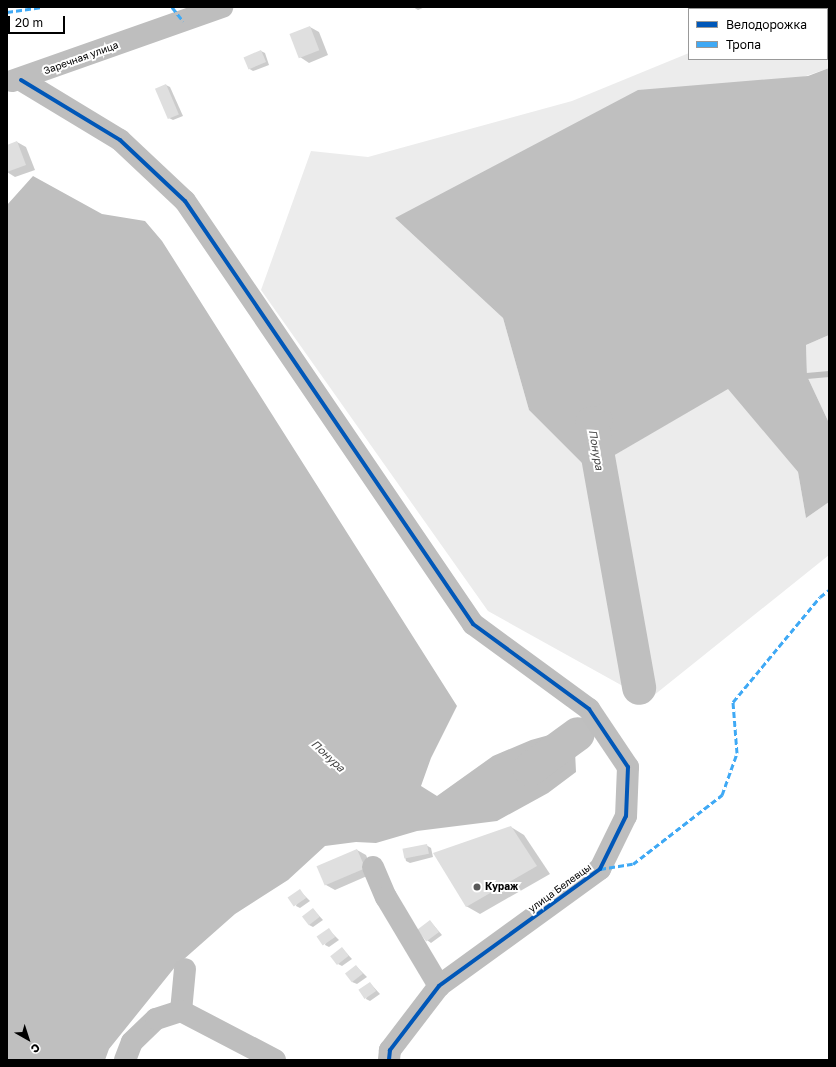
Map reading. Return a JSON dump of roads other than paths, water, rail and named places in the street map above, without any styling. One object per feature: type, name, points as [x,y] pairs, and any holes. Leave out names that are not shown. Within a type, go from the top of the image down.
[{"type":"street","name":"Заречная улица","points":[[14,81],[222,7]]},
{"type":"street","name":"улица Белевцы","points":[[14,81],[120,140],[185,201],[473,624],[589,709],[628,767],[626,816],[600,869],[439,986],[390,1050],[389,1060]]},
{"type":"street","points":[[373,867],[386,897],[439,986]]},
{"type":"street","points":[[181,1011],[185,969]]},
{"type":"street","points":[[125,1060],[132,1042],[156,1019],[181,1011],[275,1060]]},
{"type":"water","points":[[829,68],[829,335],[806,345],[807,376],[829,423],[829,502],[806,518],[798,472],[728,389],[589,470],[529,410],[503,318],[395,218],[638,90],[808,76]]},
{"type":"water","points":[[33,176],[102,214],[145,221],[162,241],[457,706],[431,758],[421,786],[437,796],[493,756],[531,740],[560,732],[575,751],[576,772],[548,793],[497,821],[417,831],[376,843],[356,842],[325,846],[288,880],[235,914],[175,967],[109,1049],[105,1060],[7,1060],[7,205]]},
{"type":"waterway","points":[[807,376],[829,374]]},
{"type":"waterway","name":"Понура","points":[[596,421],[592,423],[639,688]]},
{"type":"waterway","name":"Понура","points":[[530,769],[578,734]]},
{"type":"place","name":"Кураж","points":[[477,887]]}]
